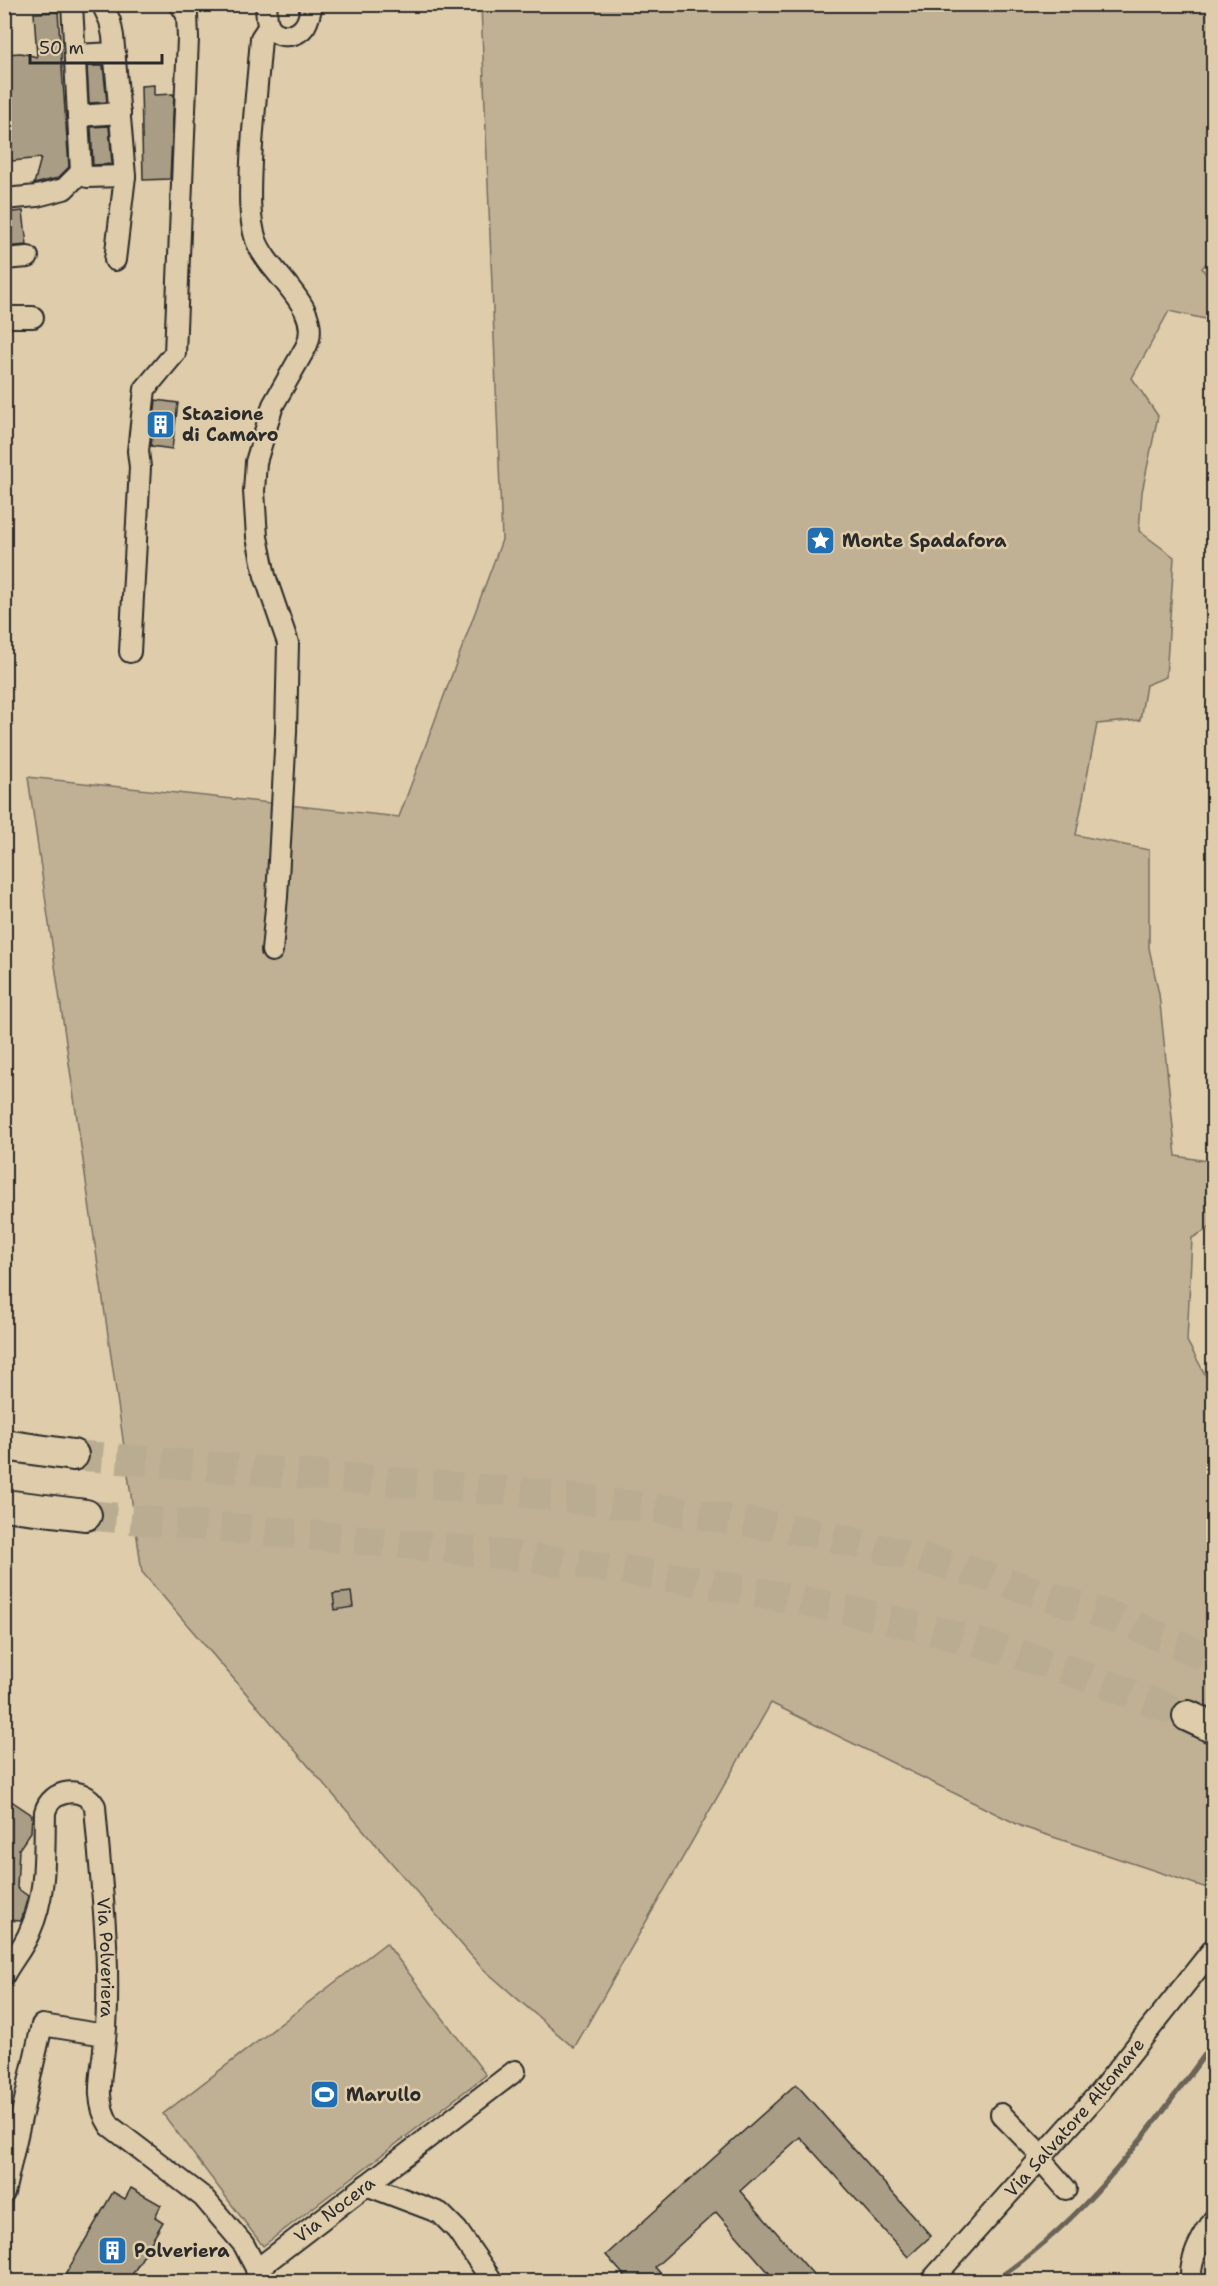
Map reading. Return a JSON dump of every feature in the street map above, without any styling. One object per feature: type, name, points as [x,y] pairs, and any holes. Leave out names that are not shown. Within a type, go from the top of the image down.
[{"type":"highway","points":[[4,1444],[73,1455]]},
{"type":"highway","points":[[4,1505],[86,1515]]},
{"type":"street","points":[[72,4],[81,171],[87,177],[125,176]]},
{"type":"street","points":[[102,4],[110,21],[115,53],[125,176],[115,260]]},
{"type":"street","points":[[130,652],[140,467],[138,451],[145,389],[175,353],[188,38],[187,15],[180,4]]},
{"type":"street","points":[[267,4],[268,26],[261,38],[253,124],[250,177],[252,217],[256,240],[262,253],[305,309],[311,326],[310,340],[273,405],[256,462],[254,491],[261,558],[288,643],[286,732],[272,951]]},
{"type":"street","points":[[268,26],[284,36],[292,35],[306,25],[312,4]]},
{"type":"street","points":[[75,55],[115,53]]},
{"type":"street","points":[[78,116],[120,113]]},
{"type":"street","points":[[4,199],[64,189],[81,171]]},
{"type":"street","points":[[4,259],[28,257]]},
{"type":"street","points":[[4,317],[33,317]]},
{"type":"street","name":"Via Polveriera","points":[[4,1976],[29,1935],[37,1911],[44,1872],[47,1804],[53,1797],[62,1793],[80,1793],[95,1806],[108,1981],[99,2086],[100,2105],[110,2126],[203,2197],[244,2246],[259,2276]]},
{"type":"street","name":"Via Salvatore Altomare","points":[[930,2282],[1099,2093],[1214,1948]]},
{"type":"street","points":[[4,2193],[42,2025],[105,2035]]},
{"type":"street","points":[[366,2186],[515,2071]]},
{"type":"street","points":[[1001,2114],[1066,2189]]},
{"type":"street","name":"Via Nocera","points":[[259,2276],[366,2186],[440,2213],[457,2230],[493,2282]]},
{"type":"street","points":[[1191,2282],[1190,2271],[1197,2249],[1214,2219]]},
{"type":"shaded area","points":[[481,5],[1213,5],[1214,255],[1202,268],[1213,285],[1213,311],[1210,320],[1169,311],[1132,378],[1158,416],[1142,492],[1139,531],[1174,557],[1166,677],[1146,685],[1140,720],[1097,724],[1076,835],[1149,850],[1149,948],[1159,994],[1176,1156],[1213,1162],[1213,1226],[1192,1238],[1187,1341],[1214,1391],[1213,1890],[1023,1827],[771,1703],[574,2048],[481,1967],[142,1572],[28,777],[399,817],[502,540]]},
{"type":"shaded area","name":"Marullo","points":[[386,1943],[486,2075],[263,2246],[163,2114]]},
{"type":"building","points":[[58,12],[69,167],[58,178],[34,184],[41,158],[12,161],[4,159],[4,54],[21,53],[37,57],[34,13]]},
{"type":"building","points":[[87,66],[103,66],[107,102],[89,103]]},
{"type":"building","points":[[154,85],[154,95],[174,94],[170,179],[143,180],[141,86]]},
{"type":"building","points":[[109,126],[112,164],[93,165],[91,127]]},
{"type":"building","points":[[23,211],[27,245],[4,247],[4,213]]},
{"type":"building","name":"Stazione di Camaro","points":[[156,400],[178,403],[172,449],[151,446]]},
{"type":"building","points":[[351,1592],[353,1607],[335,1610],[333,1594]]},
{"type":"building","points":[[4,1796],[32,1815],[31,1832],[19,1849],[17,1888],[28,1896],[21,1921],[4,1920]]},
{"type":"building","points":[[796,2084],[931,2236],[908,2257],[800,2137],[740,2191],[820,2282],[777,2282],[716,2212],[655,2267],[668,2282],[630,2282],[606,2255]]},
{"type":"building","name":"Polveriera","points":[[131,2188],[161,2205],[155,2217],[163,2222],[128,2282],[61,2282],[113,2192],[125,2199]]},
{"type":"waterway","points":[[992,2282],[1026,2258],[1057,2231],[1114,2172],[1214,2042]]},
{"type":"tunnel","points":[[73,1455],[529,1493],[676,1511],[810,1532],[961,1568],[1114,1617],[1214,1660]]},
{"type":"tunnel","points":[[86,1515],[526,1557],[701,1582],[856,1612],[994,1647],[1077,1673],[1188,1716]]},
{"type":"place","name":"Stazione di Camaro","points":[[161,424]]},
{"type":"place","name":"Monte Spadafora","points":[[821,541]]},
{"type":"place","name":"Marullo","points":[[325,2095]]},
{"type":"place","name":"Polveriera","points":[[113,2251]]}]
